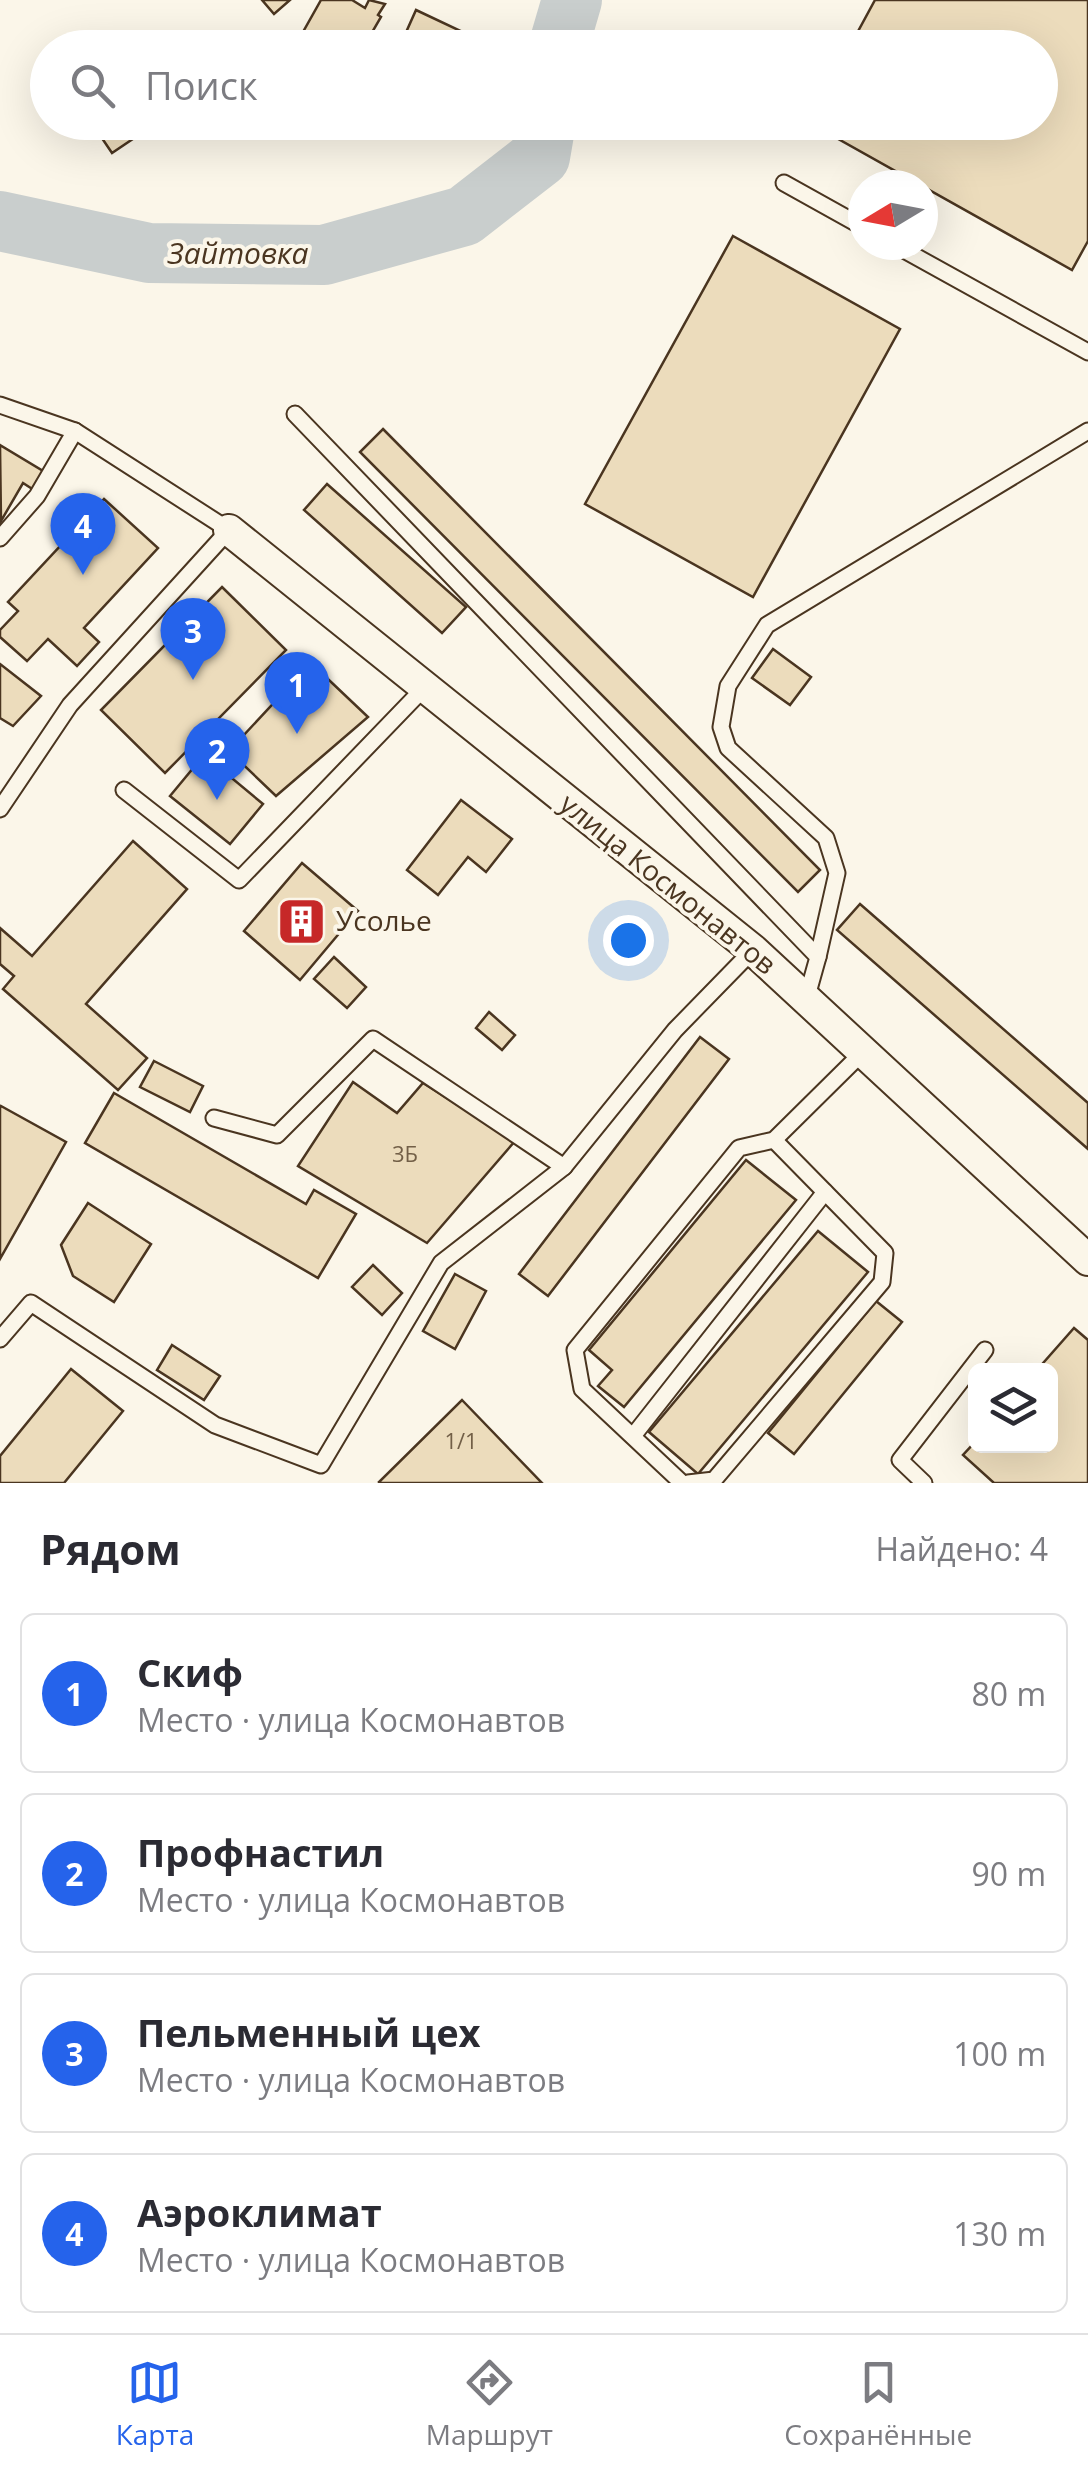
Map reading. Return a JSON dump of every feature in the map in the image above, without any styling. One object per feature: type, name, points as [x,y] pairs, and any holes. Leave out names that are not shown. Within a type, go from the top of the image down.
[{"type":"street","name":"улица Космонавтов","points":[[229,530],[753,950],[1088,1260]]},
{"type":"lane","points":[[784,184],[848,219]]},
{"type":"lane","points":[[922,260],[1088,352]]},
{"type":"lane","points":[[0,406],[75,431],[229,530],[70,705],[0,809]]},
{"type":"lane","points":[[294,414],[818,957]]},
{"type":"lane","points":[[0,538],[37,496],[75,431]]},
{"type":"lane","points":[[806,1000],[837,873],[826,838],[728,748],[721,727],[728,686],[766,626],[1088,431]]},
{"type":"lane","points":[[124,790],[239,880],[425,687]]},
{"type":"lane","points":[[0,1339],[31,1303],[215,1425],[321,1465],[441,1263],[564,1166],[675,1030],[753,950]]},
{"type":"lane","points":[[214,1118],[278,1136],[374,1039],[564,1166]]},
{"type":"lane","points":[[774,1140],[884,1253],[882,1282],[714,1480],[685,1483],[582,1389],[576,1350],[739,1148],[774,1140],[862,1052]]},
{"type":"lane","points":[[633,1436],[825,1192]]},
{"type":"lane","points":[[924,1483],[900,1460],[984,1350]]},
{"type":"building","points":[[262,0],[290,0],[274,14]]},
{"type":"building","points":[[321,0],[352,0],[365,8],[369,0],[385,4],[373,30],[304,30]]},
{"type":"building","points":[[875,0],[1088,0],[1088,241],[1072,270],[938,195],[938,170],[894,170],[840,140],[1058,140],[1058,30],[859,30]]},
{"type":"building","points":[[416,10],[459,30],[407,30]]},
{"type":"building","points":[[103,140],[131,140],[112,153]]},
{"type":"building","points":[[733,236],[900,329],[753,597],[585,504]]},
{"type":"building","points":[[383,429],[820,870],[798,892],[360,452]]},
{"type":"building","points":[[0,445],[48,474],[37,492],[23,483],[1,521]]},
{"type":"building","points":[[327,484],[466,607],[442,633],[304,510]]},
{"type":"building","points":[[104,499],[158,548],[84,628],[99,642],[77,666],[48,639],[27,661],[0,637],[0,630],[18,611],[8,602]]},
{"type":"building","points":[[222,587],[286,650],[165,773],[101,710]]},
{"type":"building","points":[[773,649],[811,677],[790,705],[752,678]]},
{"type":"building","points":[[311,663],[368,717],[276,796],[229,751]]},
{"type":"building","points":[[0,664],[41,696],[13,726],[0,718]]},
{"type":"building","points":[[204,755],[263,804],[230,844],[170,796]]},
{"type":"building","points":[[461,800],[512,839],[486,872],[468,857],[438,895],[407,870]]},
{"type":"building","points":[[133,841],[187,889],[86,1004],[147,1058],[118,1090],[3,989],[14,976],[0,964],[0,928],[32,956]]},
{"type":"building","name":"Усолье","points":[[302,863],[358,911],[300,980],[244,931]]},
{"type":"building","points":[[860,904],[1088,1103],[1088,1149],[837,930]]},
{"type":"building","points":[[334,957],[366,987],[347,1008],[314,979]]},
{"type":"building","points":[[489,1012],[515,1035],[502,1050],[476,1028]]},
{"type":"building","points":[[700,1037],[729,1059],[548,1296],[519,1274]]},
{"type":"building","points":[[154,1061],[203,1086],[190,1112],[140,1087]]},
{"type":"building","points":[[353,1082],[397,1113],[423,1083],[515,1141],[427,1243],[298,1166]]},
{"type":"building","points":[[114,1093],[306,1204],[314,1190],[356,1214],[318,1278],[85,1143]]},
{"type":"building","points":[[0,1108],[66,1142],[0,1259]]},
{"type":"building","points":[[746,1160],[796,1200],[624,1407],[598,1386],[612,1370],[589,1350]]},
{"type":"building","points":[[88,1203],[151,1244],[114,1302],[73,1276],[61,1245]]},
{"type":"building","points":[[818,1231],[868,1272],[698,1474],[649,1432]]},
{"type":"building","points":[[373,1265],[402,1293],[382,1315],[352,1287]]},
{"type":"building","points":[[455,1274],[486,1291],[455,1349],[423,1331]]},
{"type":"building","points":[[876,1301],[902,1322],[794,1454],[768,1433]]},
{"type":"building","points":[[1074,1328],[1088,1340],[1088,1483],[994,1483],[963,1455],[968,1450],[968,1453],[1058,1453],[1058,1363],[1043,1363]]},
{"type":"building","points":[[172,1345],[220,1376],[204,1400],[157,1370]]},
{"type":"building","points":[[71,1369],[123,1411],[64,1483],[0,1483],[0,1456]]},
{"type":"building","points":[[462,1400],[542,1483],[379,1482]]},
{"type":"waterway","name":"Зайтовка","points":[[563,30],[572,0]]},
{"type":"waterway","name":"Зайтовка","points":[[0,221],[149,253],[324,255],[464,216],[540,157],[543,140]]},
{"type":"place","name":"Аэроклимат","points":[[83,575]]},
{"type":"place","name":"Пельменный цех","points":[[193,680]]},
{"type":"place","name":"Скиф","points":[[297,734]]},
{"type":"place","name":"Профнастил","points":[[217,800]]},
{"type":"place","name":"Усолье","points":[[301,921]]}]
